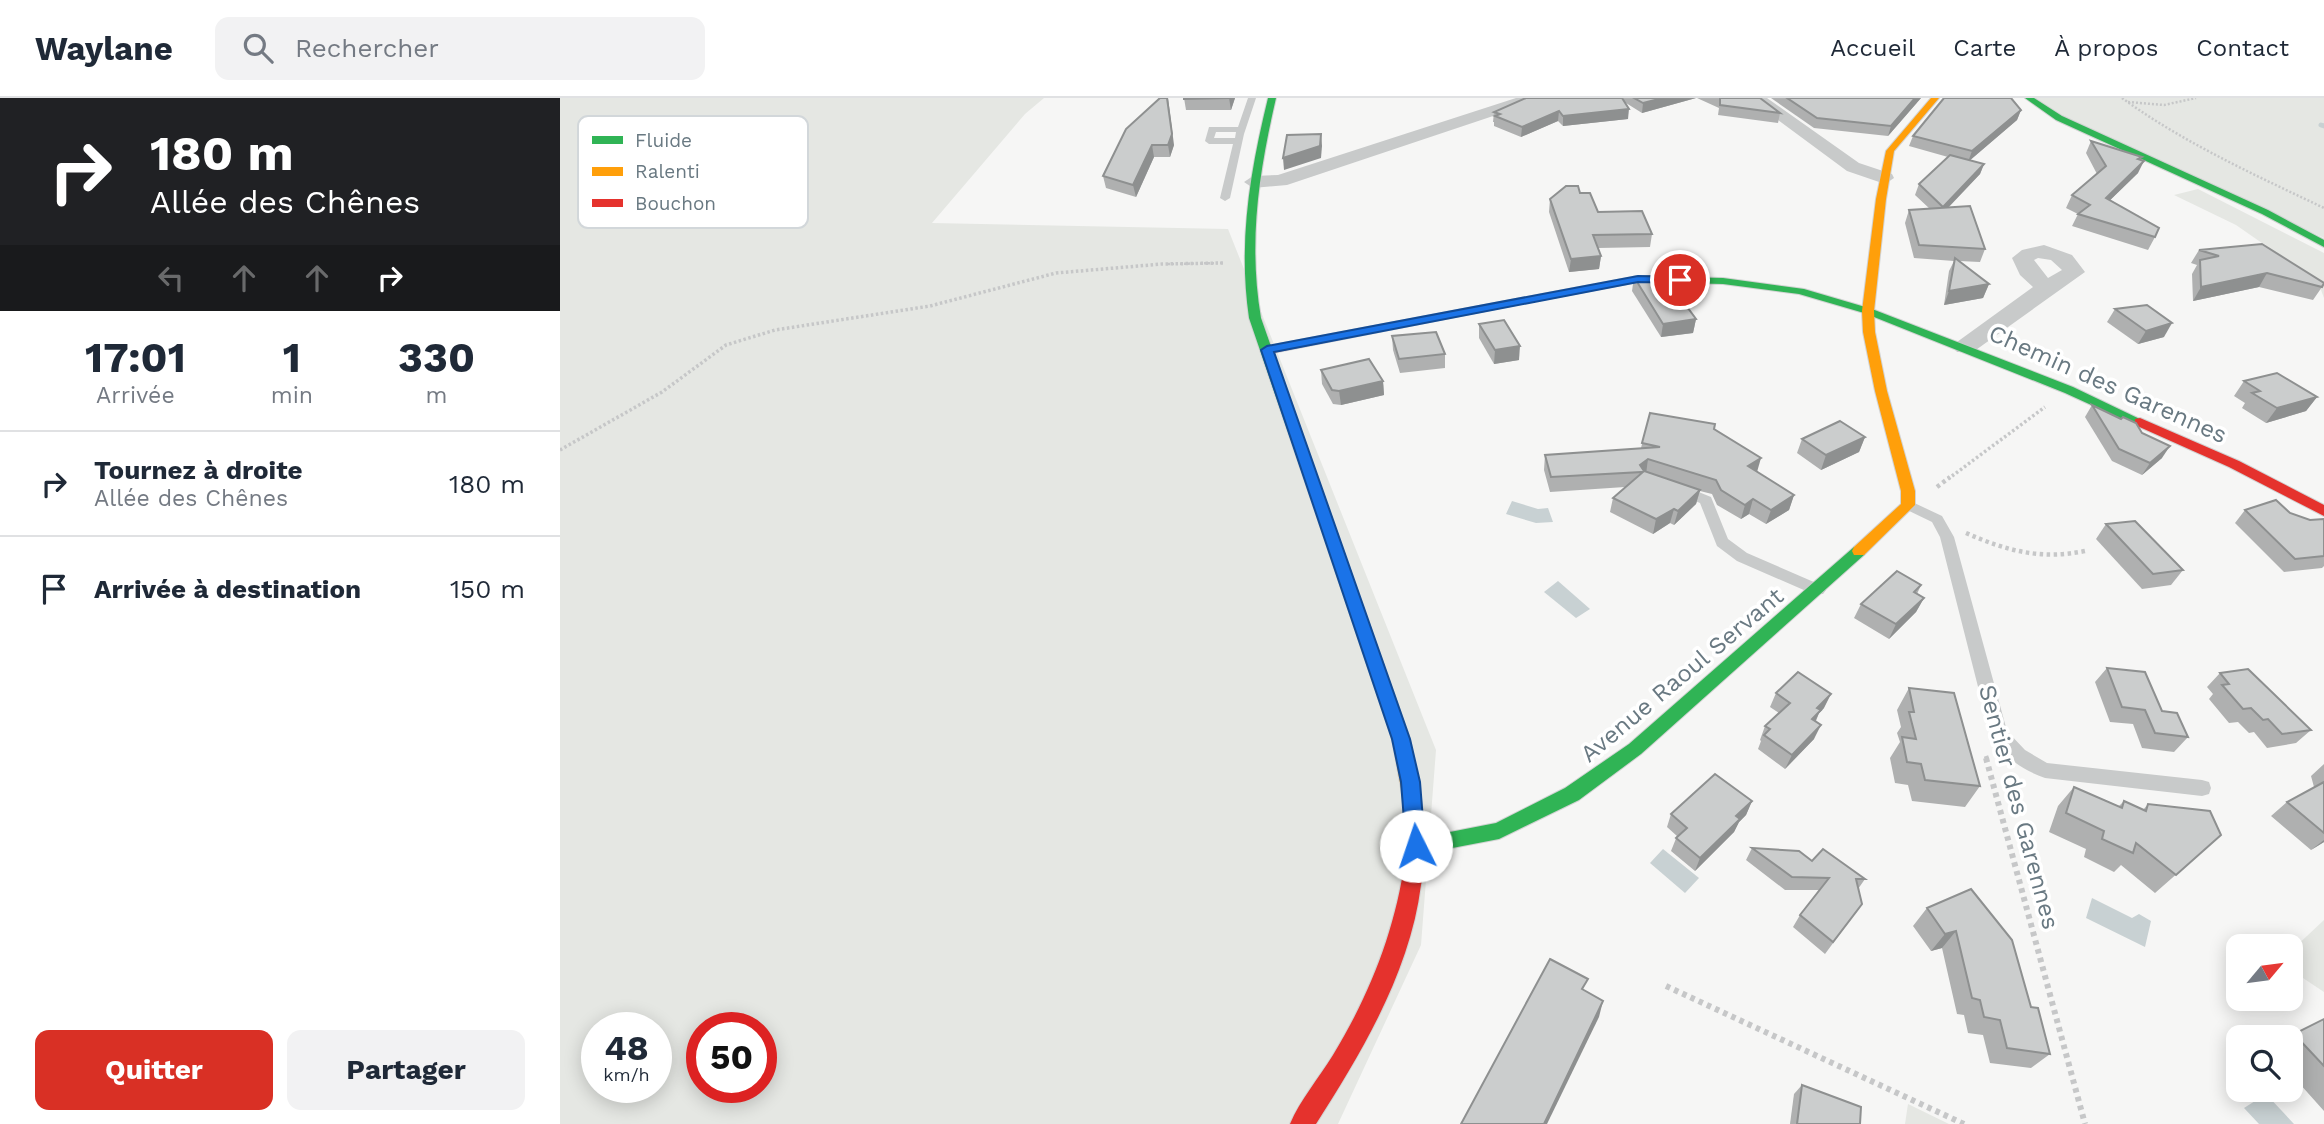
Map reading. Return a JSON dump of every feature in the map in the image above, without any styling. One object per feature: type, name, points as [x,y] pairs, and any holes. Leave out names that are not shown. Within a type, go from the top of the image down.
[{"type":"street","points":[[1272,98],[1254,182],[1246,240],[1247,285],[1401,739],[1411,782],[1416,846],[1409,898],[1395,954],[1369,1013],[1335,1075],[1302,1124]]},
{"type":"street","points":[[1254,182],[1280,181],[1532,98]]},
{"type":"street","points":[[1756,98],[1853,167],[1885,178]]},
{"type":"street","points":[[1908,505],[1908,491],[1881,391],[1869,332],[1868,311],[1890,151],[1935,98]]},
{"type":"street","points":[[2029,98],[2069,122],[2265,212],[2324,244]]},
{"type":"street","name":"Chemin des Garennes","points":[[1267,350],[1638,279],[1723,281],[1800,291],[1868,311],[2069,390],[2234,464],[2324,511]]},
{"type":"street","points":[[1965,347],[2046,288]]},
{"type":"street","name":"Avenue Raoul Servant","points":[[1416,846],[1499,831],[1572,794],[1635,749],[1818,590],[1908,505]]},
{"type":"lane","points":[[1225,198],[1252,98]]},
{"type":"lane","points":[[1240,135],[1264,134]]},
{"type":"lane","name":"Avenue Raoul Servant","points":[[1668,486],[1706,500],[1722,542],[1742,557],[1818,590]]},
{"type":"lane","points":[[1908,505],[1937,519],[1947,537],[1999,734],[2010,750],[2026,762],[2045,770],[2202,788]]},
{"type":"path","points":[[2123,98],[2237,166],[2324,208]]},
{"type":"path","points":[[2126,102],[2155,106],[2196,98]]},
{"type":"path","points":[[560,450],[662,392],[726,345],[775,330],[930,306],[1056,273],[1162,264],[1235,263],[1247,285]]},
{"type":"path","points":[[1908,505],[2069,390]]},
{"type":"path","points":[[1937,519],[2007,552],[2059,558],[2085,551]]},
{"type":"path","name":"Sentier des Garennes","points":[[1986,753],[2085,1124]]},
{"type":"path","points":[[1666,986],[1964,1124]]},
{"type":"shaded area","points":[[560,98],[1044,98],[1025,114],[932,223],[1228,229],[1436,750],[1421,945],[1338,1124],[560,1124]]},
{"type":"shaded area","points":[[2034,98],[2324,98],[2324,238],[2059,114]]},
{"type":"shaded area","points":[[2198,189],[2324,253],[2324,298],[2318,282],[2236,225],[2174,195]]},
{"type":"shaded area","points":[[1512,501],[1538,509],[1548,508],[1553,522],[1536,523],[1506,514]]},
{"type":"shaded area","points":[[1558,581],[1590,609],[1576,618],[1544,592]]},
{"type":"shaded area","points":[[1663,849],[1699,878],[1685,893],[1650,863]]},
{"type":"shaded area","points":[[2092,898],[2132,918],[2139,914],[2151,921],[2145,947],[2086,918]]},
{"type":"shaded area","points":[[2324,920],[2324,992],[2303,978],[2303,940]]},
{"type":"shaded area","points":[[2253,1102],[2273,1102],[2294,1124],[2259,1124],[2244,1108]]},
{"type":"shaded area","points":[[1908,1104],[1949,1124],[1905,1124]]},
{"type":"building","points":[[1160,98],[1167,98],[1172,134],[1168,145],[1152,145],[1133,185],[1103,176],[1126,129]]},
{"type":"building","points":[[1526,98],[1622,98],[1629,109],[1563,116],[1559,111],[1522,127],[1495,116],[1500,114],[1494,112]]},
{"type":"building","points":[[1634,98],[1663,98],[1643,103]]},
{"type":"building","points":[[1720,98],[1760,98],[1780,113],[1720,105]]},
{"type":"building","points":[[1787,98],[1915,98],[1891,126],[1817,118]]},
{"type":"building","points":[[1944,98],[2011,98],[2021,110],[1972,151],[1913,136]]},
{"type":"building","points":[[1321,134],[1320,146],[1283,158],[1287,135]]},
{"type":"building","points":[[2091,141],[2142,157],[2138,159],[2144,161],[2106,198],[2159,228],[2155,237],[2078,214],[2090,205],[2072,195],[2106,166]]},
{"type":"building","points":[[1950,155],[1984,164],[1943,207],[1919,184]]},
{"type":"building","points":[[1566,186],[1578,186],[1580,193],[1590,193],[1598,212],[1642,211],[1652,234],[1593,235],[1601,256],[1571,259],[1550,199]]},
{"type":"building","points":[[1970,206],[1985,249],[1919,245],[1909,210]]},
{"type":"building","points":[[2262,244],[2324,283],[2322,287],[2267,273],[2201,287],[2200,260],[2219,256],[2199,250]]},
{"type":"building","points":[[1955,258],[1989,284],[1949,291]]},
{"type":"building","points":[[1654,276],[1673,300],[1682,300],[1696,319],[1663,324],[1634,277]]},
{"type":"building","points":[[2147,305],[2172,323],[2146,331],[2115,309]]},
{"type":"building","points":[[1504,320],[1520,346],[1495,350],[1479,324]]},
{"type":"building","points":[[1436,332],[1445,354],[1399,359],[1392,336]]},
{"type":"building","points":[[1369,359],[1383,381],[1339,391],[1332,390],[1321,370]]},
{"type":"building","points":[[2277,373],[2317,397],[2277,408],[2252,393],[2260,391],[2244,381]]},
{"type":"building","points":[[2092,405],[2136,423],[2142,433],[2170,446],[2150,463],[2119,449]]},
{"type":"building","points":[[1650,413],[1715,424],[1714,429],[1761,458],[1748,466],[1794,495],[1771,510],[1753,499],[1745,505],[1721,490],[1716,480],[1648,459],[1640,465],[1644,471],[1700,490],[1678,511],[1674,509],[1656,519],[1613,498],[1643,472],[1551,477],[1545,455],[1660,447],[1642,443]]},
{"type":"building","points":[[1840,421],[1865,437],[1826,455],[1802,439]]},
{"type":"building","points":[[2276,500],[2290,513],[2310,520],[2324,519],[2324,556],[2295,559],[2245,510]]},
{"type":"building","points":[[2135,521],[2183,570],[2153,574],[2106,524]]},
{"type":"building","points":[[1897,571],[1921,585],[1914,592],[1924,598],[1896,624],[1861,604]]},
{"type":"building","points":[[2107,668],[2145,672],[2162,711],[2177,713],[2188,737],[2155,733],[2145,710],[2122,707]]},
{"type":"building","points":[[2248,669],[2311,730],[2282,734],[2268,719],[2263,720],[2251,708],[2243,709],[2222,685],[2229,684],[2220,673]]},
{"type":"building","points":[[1798,672],[1831,694],[1817,708],[1821,710],[1812,719],[1821,725],[1792,755],[1764,735],[1770,729],[1765,726],[1790,703],[1776,693]]},
{"type":"building","points":[[1909,688],[1954,693],[1980,786],[1925,780],[1921,764],[1907,762],[1902,737],[1916,739],[1909,712],[1914,712]]},
{"type":"building","points":[[1715,774],[1752,801],[1736,816],[1740,819],[1700,858],[1676,838],[1687,828],[1671,814]]},
{"type":"building","points":[[2324,782],[2324,833],[2287,802]]},
{"type":"building","points":[[2074,787],[2122,808],[2124,801],[2146,811],[2148,804],[2210,811],[2221,835],[2176,875],[2136,843],[2133,853],[2102,839],[2104,831],[2066,813]]},
{"type":"building","points":[[1752,848],[1799,851],[1812,861],[1823,849],[1865,879],[1856,879],[1862,904],[1833,942],[1800,915],[1829,878],[1792,877]]},
{"type":"building","points":[[1971,889],[2012,940],[2031,1007],[2038,1008],[2050,1054],[2007,1048],[2000,1020],[1984,1017],[1980,1000],[1972,998],[1956,931],[1945,934],[1927,908]]},
{"type":"building","points":[[1550,959],[1588,979],[1582,989],[1603,1001],[1544,1124],[1461,1124]]},
{"type":"building","points":[[2324,1019],[2324,1066],[2303,1044],[2303,1030]]},
{"type":"building","points":[[1802,1085],[1861,1107],[1860,1124],[1797,1124]]},
{"type":"traffic: fast","points":[[1272,98],[1254,180],[1248,262],[1250,290],[1255,318],[1322,511]]},
{"type":"traffic: fast","points":[[2029,98],[2059,118],[2265,212],[2324,244]]},
{"type":"traffic: fast","points":[[1542,297],[1638,279],[1723,281],[1800,291],[1868,311],[2069,390],[2140,422]]},
{"type":"traffic: fast","points":[[1416,846],[1499,831],[1572,794],[1635,749],[1859,551]]},
{"type":"traffic: slow","points":[[1859,551],[1908,505],[1908,491],[1881,391],[1869,332],[1868,311],[1881,199],[1890,151],[1935,98]]},
{"type":"traffic: slow","points":[[1322,511],[1401,739],[1413,805],[1415,860]]},
{"type":"traffic: jam","points":[[1267,350],[1542,297]]},
{"type":"traffic: jam","points":[[2140,422],[2234,464],[2324,511]]},
{"type":"traffic: jam","points":[[1302,1124],[1359,1031],[1390,966],[1410,896],[1415,860]]},
{"type":"route","points":[[1416,846],[1411,782],[1401,739],[1267,350],[1638,279],[1680,280]]}]
